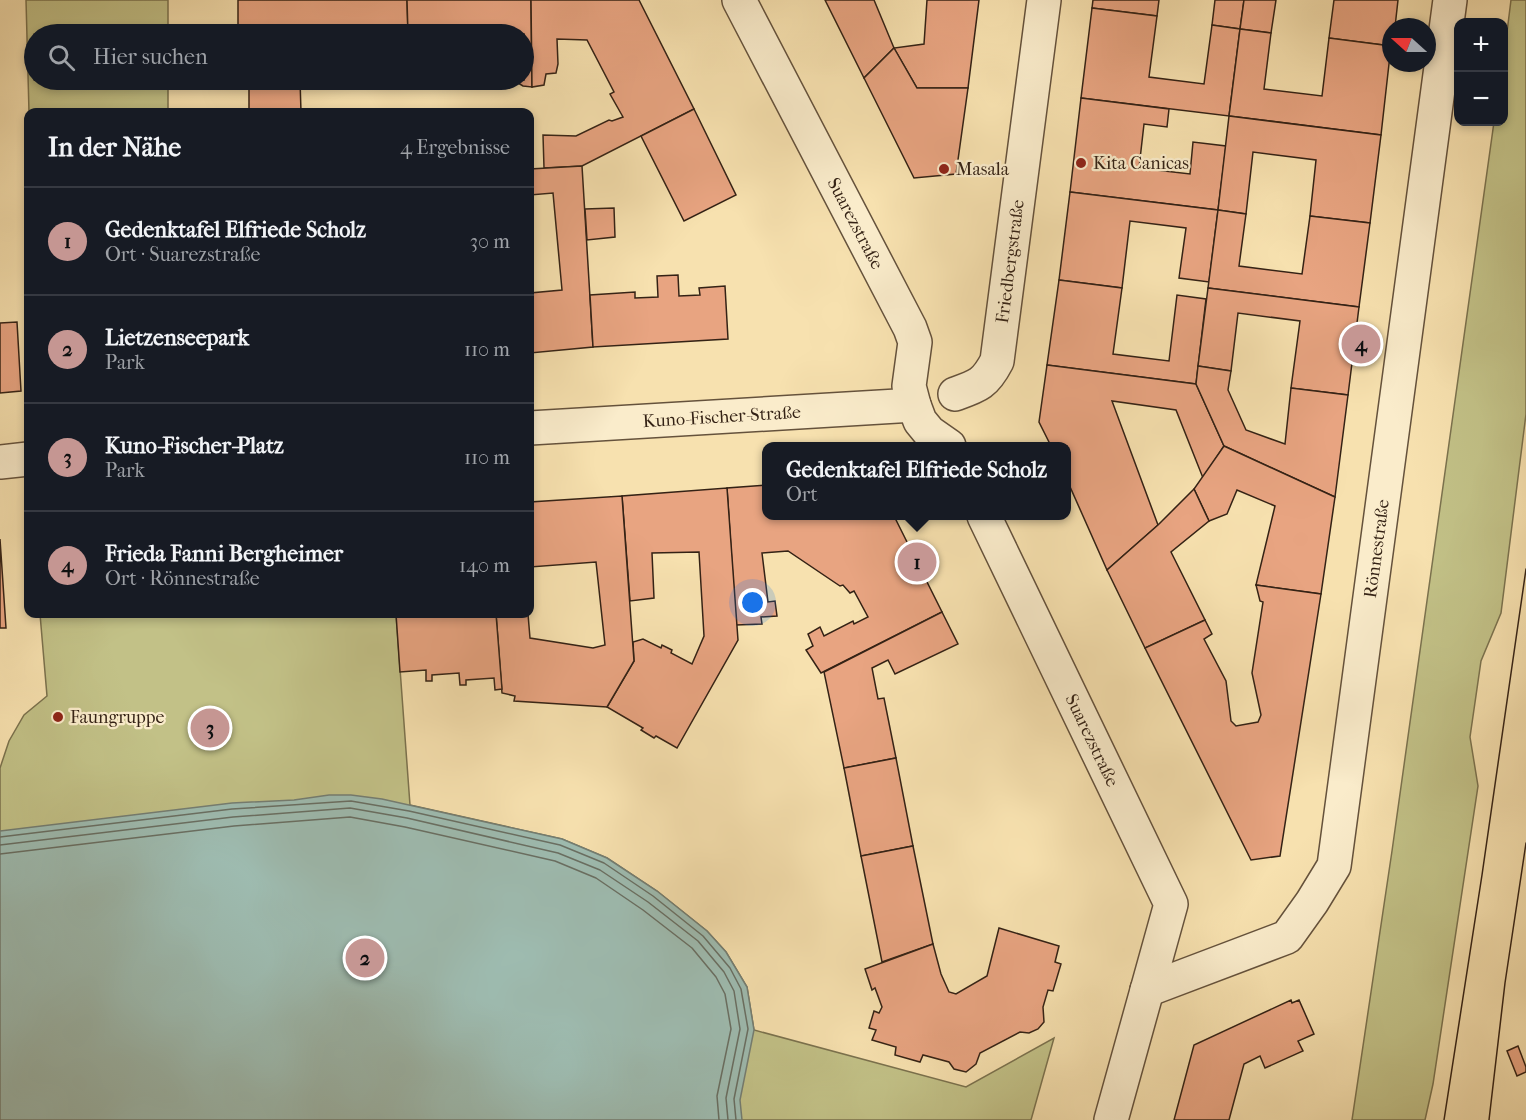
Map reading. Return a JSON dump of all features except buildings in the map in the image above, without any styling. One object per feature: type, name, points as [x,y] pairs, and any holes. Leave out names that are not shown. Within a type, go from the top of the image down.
[{"type":"street","name":"Suarezstraße","points":[[738,0],[910,328],[915,342],[909,386],[914,405],[920,421],[928,432],[942,442]]},
{"type":"street","name":"Friedbergstraße","points":[[955,394],[979,385],[989,376],[997,361],[1044,0]]},
{"type":"street","name":"Rönnestraße","points":[[1150,979],[1235,958],[1287,937],[1334,866],[1450,0]]},
{"type":"street","name":"Kuno-Fischer-Straße","points":[[534,428],[914,405]]},
{"type":"street","points":[[0,462],[24,459]]},
{"type":"street","name":"Suarezstraße","points":[[986,520],[1171,904],[1111,1120]]},
{"type":"shaded area","points":[[26,0],[168,0],[168,24],[27,24]]},
{"type":"shaded area","points":[[1511,0],[1526,0],[1526,414],[1501,613],[1481,661],[1470,737],[1478,786],[1433,1084],[1425,1120],[1352,1120],[1493,126],[1508,126],[1508,24]]},
{"type":"shaded area","points":[[28,90],[168,90],[168,108],[29,108]]},
{"type":"shaded area","points":[[40,618],[396,618],[410,805],[562,839],[607,858],[657,891],[707,931],[726,952],[747,987],[754,1030],[966,1087],[1054,1038],[1031,1120],[0,1120],[0,768],[9,741],[24,715],[47,696]]},
{"type":"water","points":[[329,795],[382,799],[562,839],[607,858],[657,891],[707,931],[726,952],[747,987],[754,1030],[740,1100],[742,1120],[0,1120],[0,831],[232,803],[294,800]]},
{"type":"tram line","points":[[1444,1120],[1526,569]]},
{"type":"tram line","points":[[1489,1120],[1505,983],[1526,843]]},
{"type":"place","name":"Kita Canicas","points":[[1081,163]]},
{"type":"place","name":"Masala","points":[[944,169]]},
{"type":"place","name":"Frieda Fanni Bergheimer","points":[[1361,344]]},
{"type":"place","name":"Gedenktafel Elfriede Scholz","points":[[917,562]]},
{"type":"place","name":"Faungruppe","points":[[58,717]]},
{"type":"place","name":"Kuno-Fischer-Platz","points":[[210,728]]},
{"type":"place","name":"Lietzenseepark","points":[[365,958]]}]
